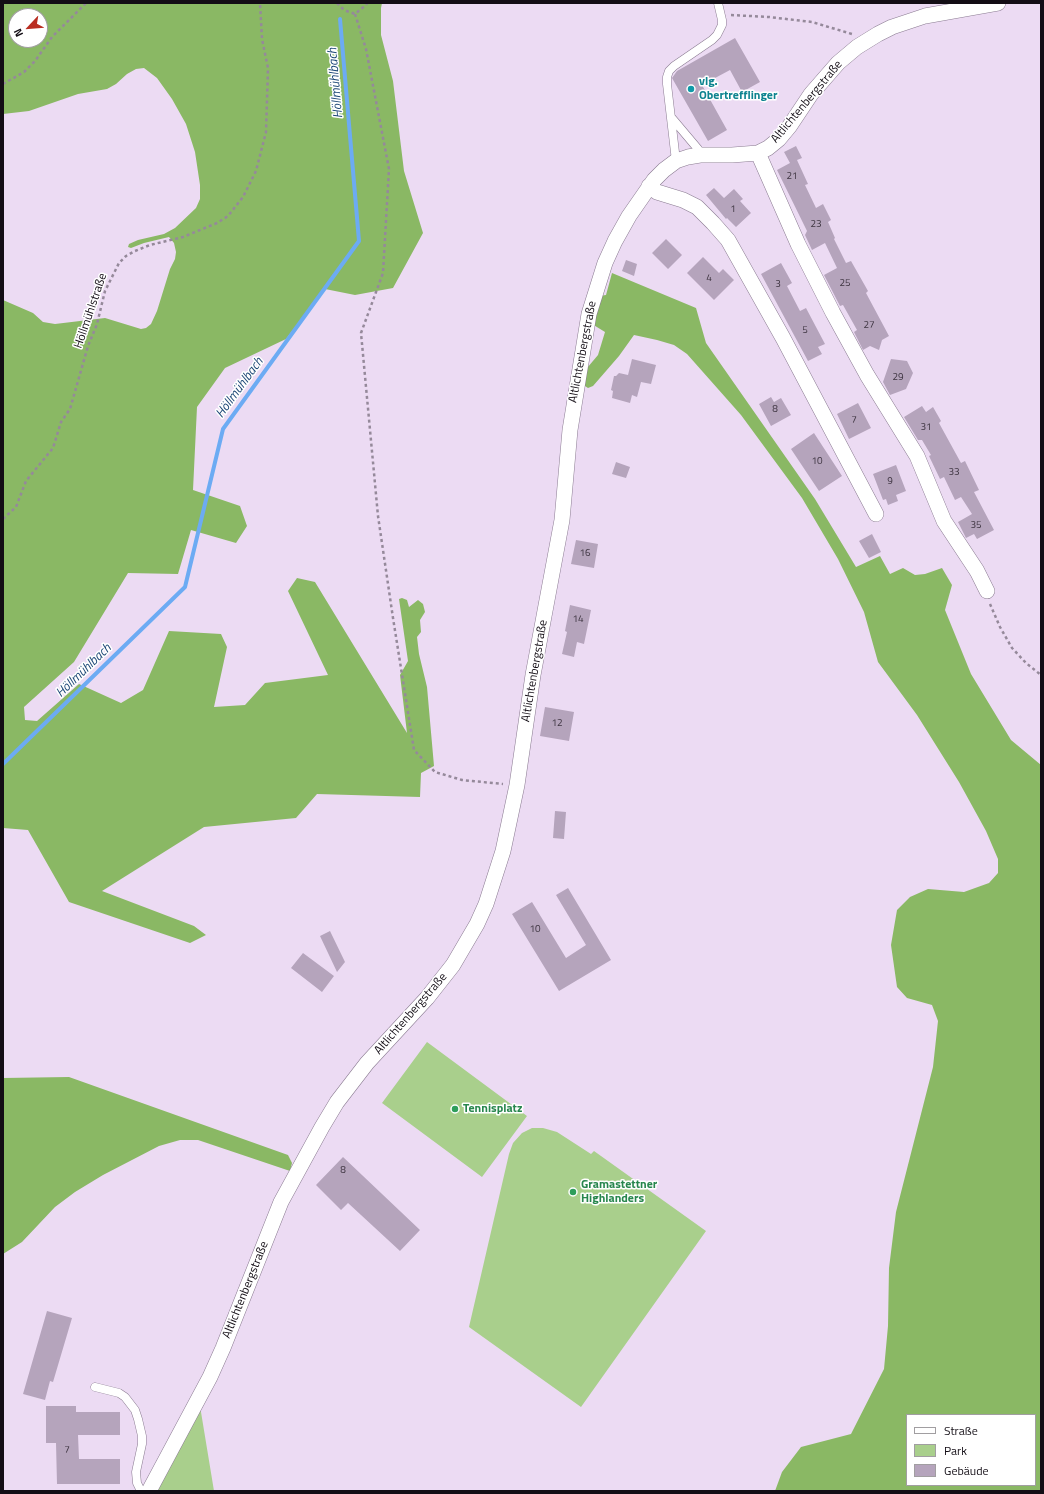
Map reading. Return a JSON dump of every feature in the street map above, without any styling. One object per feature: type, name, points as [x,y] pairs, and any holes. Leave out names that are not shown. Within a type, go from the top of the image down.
[{"type":"street","name":"Altlichtenbergstraße","points":[[149,1491],[210,1377],[281,1202],[322,1127],[338,1102],[367,1063],[413,1015],[453,965],[477,924],[486,904],[503,851],[517,785],[533,675],[562,520],[570,430],[589,314],[605,263],[629,216],[649,186],[664,170],[676,162],[688,157],[700,155],[758,153],[768,148],[789,127],[817,86],[838,63],[867,40],[892,27],[925,16],[998,3]]},
{"type":"street","points":[[758,153],[798,244],[833,313],[864,370],[917,456],[944,521],[974,566],[986,590]]},
{"type":"street","points":[[649,186],[657,192],[683,200],[697,207],[713,222],[728,240],[783,338],[876,514]]},
{"type":"lane","points":[[676,162],[667,80],[669,71],[717,35],[722,25],[722,14],[718,3]]},
{"type":"lane","points":[[671,117],[698,149],[700,155]]},
{"type":"lane","points":[[95,1388],[119,1393],[125,1397],[135,1410],[142,1436],[142,1444],[136,1472],[137,1483],[141,1491]]},
{"type":"path","points":[[3,84],[24,72],[35,61],[52,37],[86,3]]},
{"type":"path","name":"Höllmühlstraße","points":[[3,519],[16,507],[26,481],[53,448],[61,422],[70,409],[106,291],[119,263],[126,256],[135,251],[150,245],[183,237],[218,223],[228,216],[243,197],[256,171],[266,132],[268,68],[262,39],[260,3]]},
{"type":"path","points":[[337,3],[344,10],[355,14]]},
{"type":"path","points":[[355,14],[367,3]]},
{"type":"path","points":[[355,14],[366,49],[389,169],[383,273],[361,333],[378,516],[414,750],[435,772],[462,780],[517,785]]},
{"type":"path","points":[[722,14],[812,22],[839,29],[867,40]]},
{"type":"path","points":[[986,590],[995,617],[1005,637],[1018,656],[1041,675]]},
{"type":"green space","points":[[3,3],[382,3],[381,35],[393,81],[404,171],[423,233],[393,288],[355,295],[325,289],[286,339],[225,368],[197,407],[193,490],[240,506],[247,526],[236,543],[191,530],[178,574],[128,573],[74,662],[24,707],[25,720],[37,721],[79,684],[121,703],[143,690],[169,631],[221,634],[227,647],[214,707],[245,705],[265,683],[328,675],[288,591],[297,578],[315,582],[407,733],[400,675],[408,661],[399,599],[402,598],[407,600],[409,607],[418,600],[423,604],[425,612],[420,620],[421,632],[417,637],[419,654],[427,687],[434,766],[421,773],[420,797],[317,794],[296,818],[204,827],[102,891],[194,926],[206,935],[190,943],[69,902],[28,830],[3,828],[3,300],[33,313],[43,322],[55,324],[105,318],[141,329],[146,328],[151,324],[157,311],[176,252],[174,243],[169,237],[131,248],[128,247],[129,244],[138,240],[164,234],[175,228],[196,208],[200,199],[200,185],[195,152],[186,124],[172,99],[157,78],[144,68],[136,69],[127,74],[116,84],[107,89],[78,94],[29,111],[3,114]]},
{"type":"green space","points":[[612,273],[696,308],[706,343],[815,499],[856,567],[880,556],[890,574],[903,568],[915,575],[925,574],[942,568],[952,585],[945,610],[971,674],[1011,740],[1041,765],[1041,1491],[775,1491],[782,1472],[801,1447],[851,1434],[884,1369],[888,1326],[889,1268],[896,1212],[933,1067],[938,1021],[932,1005],[907,998],[897,987],[891,945],[897,910],[910,897],[928,889],[964,892],[989,883],[998,873],[998,859],[986,831],[959,782],[917,715],[878,662],[864,612],[838,559],[802,498],[741,415],[687,354],[674,345],[634,335],[619,356],[593,386],[588,388],[582,384],[582,374],[598,355],[605,332],[592,324],[599,296],[606,295]]},
{"type":"green space","name":"Tennisplatz","points":[[427,1042],[527,1116],[482,1177],[382,1103]]},
{"type":"green space","points":[[69,1077],[288,1155],[292,1163],[290,1171],[198,1140],[180,1140],[159,1146],[103,1175],[75,1192],[55,1207],[22,1242],[3,1254],[3,1078]]},
{"type":"green space","name":"Gramastettner Highlanders","points":[[532,1128],[543,1128],[557,1132],[591,1154],[594,1151],[706,1231],[581,1407],[469,1327],[509,1154],[513,1143],[522,1133]]},
{"type":"green space","points":[[200,1406],[214,1491],[153,1491]]},
{"type":"building","name":"vlg. Obertrefflinger","points":[[735,38],[760,82],[742,92],[730,70],[702,85],[727,130],[708,141],[672,78],[677,71]]},
{"type":"building","points":[[796,146],[802,158],[797,160],[808,184],[805,185],[816,208],[823,204],[831,220],[828,222],[835,238],[834,239],[846,263],[851,261],[868,291],[866,293],[889,336],[882,340],[879,350],[870,346],[863,350],[854,332],[857,330],[843,305],[840,306],[824,275],[837,268],[825,243],[812,250],[805,235],[807,231],[777,170],[790,163],[784,152]]},
{"type":"building","points":[[714,188],[724,198],[734,189],[743,199],[740,201],[751,213],[736,227],[727,218],[726,219],[706,195]]},
{"type":"building","points":[[666,239],[682,255],[668,269],[652,253]]},
{"type":"building","points":[[703,257],[719,273],[723,269],[734,280],[714,300],[687,273]]},
{"type":"building","points":[[626,260],[637,264],[634,276],[622,271]]},
{"type":"building","points":[[781,263],[792,283],[787,286],[800,311],[806,308],[825,344],[818,347],[822,354],[808,361],[761,274]]},
{"type":"building","points":[[632,359],[656,365],[651,384],[641,382],[637,397],[632,395],[630,403],[612,398],[613,391],[611,390],[614,376],[619,373],[628,375]]},
{"type":"building","points":[[891,359],[907,361],[913,373],[906,389],[890,395],[883,382]]},
{"type":"building","points":[[771,397],[774,402],[781,398],[791,415],[771,426],[759,404]]},
{"type":"building","points":[[858,403],[871,428],[849,439],[837,414]]},
{"type":"building","points":[[922,406],[926,412],[933,407],[941,421],[939,423],[961,463],[965,461],[979,490],[974,492],[994,530],[977,539],[974,534],[966,538],[958,522],[972,514],[961,497],[955,500],[944,477],[940,479],[929,456],[931,455],[922,440],[918,440],[904,417]]},
{"type":"building","points":[[814,433],[842,476],[819,491],[791,449]]},
{"type":"building","points":[[616,462],[630,467],[626,478],[612,474]]},
{"type":"building","points":[[896,465],[906,491],[896,495],[898,501],[888,505],[886,499],[883,500],[873,474]]},
{"type":"building","points":[[872,534],[881,552],[869,558],[859,541]]},
{"type":"building","points":[[576,540],[598,544],[594,568],[571,564]]},
{"type":"building","points":[[570,605],[591,610],[584,644],[577,642],[574,657],[562,654],[567,632],[565,631]]},
{"type":"building","points":[[545,707],[574,712],[569,741],[540,736]]},
{"type":"building","points":[[555,811],[566,812],[564,839],[553,838]]},
{"type":"building","points":[[568,888],[611,960],[559,991],[512,914],[532,902],[566,958],[586,945],[556,895]]},
{"type":"building","points":[[330,931],[345,962],[337,972],[320,936]]},
{"type":"building","points":[[303,953],[334,976],[322,992],[291,968]]},
{"type":"building","points":[[343,1157],[420,1230],[400,1251],[348,1203],[341,1210],[316,1185]]},
{"type":"building","points":[[47,1311],[72,1318],[53,1382],[50,1381],[45,1400],[23,1394]]},
{"type":"building","points":[[46,1406],[76,1406],[76,1412],[120,1412],[120,1435],[78,1435],[79,1459],[120,1459],[120,1484],[57,1484],[56,1443],[46,1443]]},
{"type":"waterway","name":"Höllmühlbach","points":[[3,764],[185,587],[223,429],[359,241],[340,19]]},
{"type":"place","name":"vlg. Obertrefflinger","points":[[691,89]]},
{"type":"place","name":"Tennisplatz","points":[[455,1109]]},
{"type":"place","name":"Gramastettner Highlanders","points":[[573,1192]]}]
